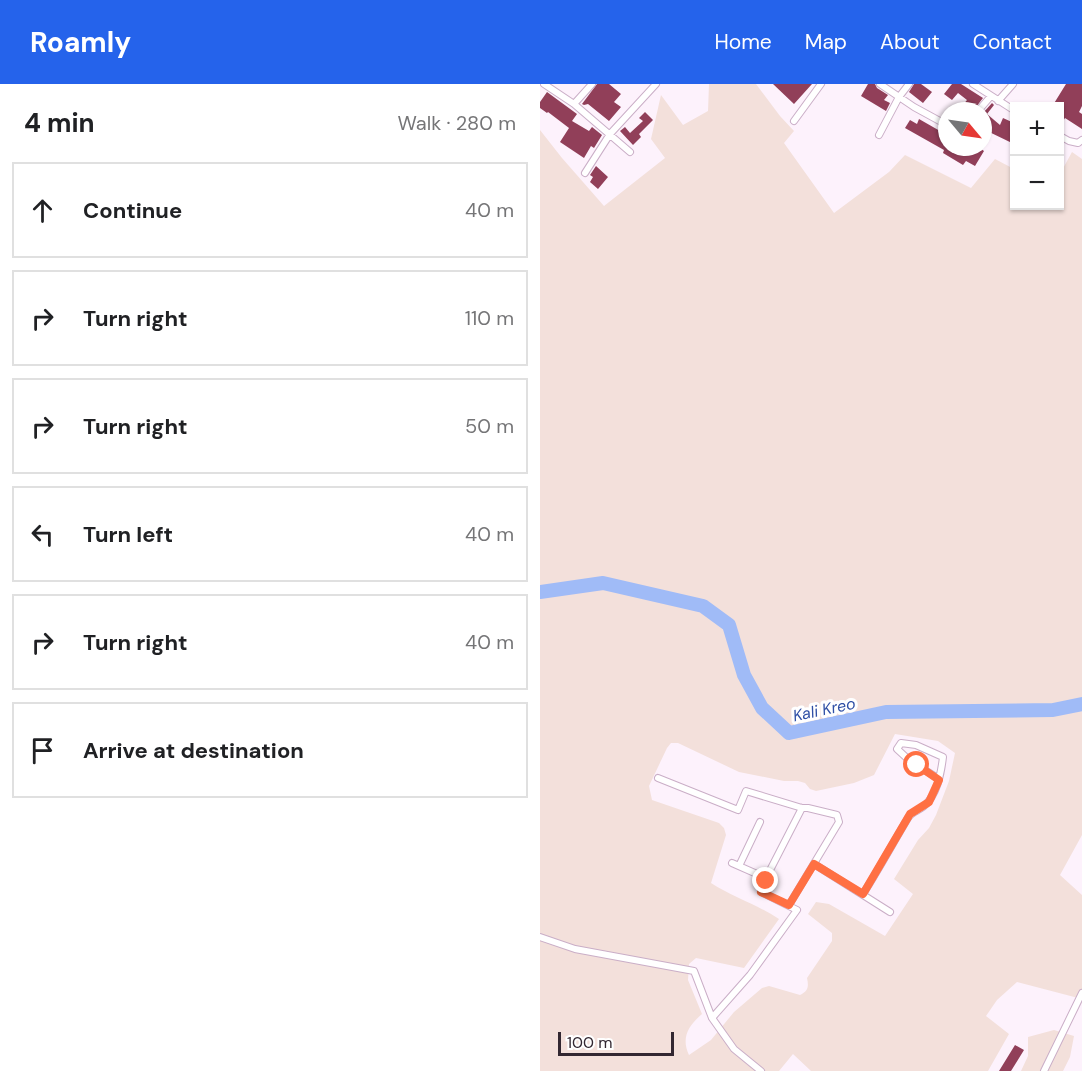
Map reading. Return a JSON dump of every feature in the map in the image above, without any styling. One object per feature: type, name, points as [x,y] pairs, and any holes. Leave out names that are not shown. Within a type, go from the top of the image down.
[{"type":"street","points":[[544,84],[574,104],[630,152]]},
{"type":"street","points":[[574,104],[592,84]]},
{"type":"street","points":[[585,173],[610,134],[656,84]]},
{"type":"street","points":[[880,84],[938,119]]},
{"type":"street","points":[[879,135],[899,97],[909,84]]},
{"type":"street","points":[[973,84],[1010,108]]},
{"type":"street","points":[[998,101],[1013,84]]},
{"type":"street","points":[[794,120],[817,86]]},
{"type":"street","points":[[986,102],[991,96]]},
{"type":"street","points":[[1064,138],[1080,141]]},
{"type":"street","points":[[863,894],[910,814],[929,802],[939,780],[943,757],[916,745],[901,743],[897,749],[903,755],[939,780]]},
{"type":"street","points":[[658,778],[738,810],[746,791],[802,808],[837,815],[839,822],[789,905]]},
{"type":"street","points":[[712,1018],[750,975],[796,913],[797,910],[789,905],[761,892],[802,808]]},
{"type":"street","points":[[760,822],[736,864],[766,878]]},
{"type":"street","points":[[814,864],[890,912]]},
{"type":"street","points":[[540,938],[575,949],[694,971],[712,1018],[734,1049],[760,1071]]},
{"type":"street","points":[[1044,1071],[1082,993]]},
{"type":"shaded area","points":[[709,84],[756,84],[794,131],[784,143],[834,213],[889,172],[905,155],[971,188],[995,159],[1010,167],[1010,210],[1064,210],[1064,167],[1072,152],[1082,159],[1082,835],[1060,875],[1082,895],[1082,999],[1017,982],[997,1000],[986,1016],[1009,1034],[988,1071],[811,1071],[793,1054],[779,1071],[540,1071],[540,130],[604,206],[665,158],[651,139],[661,95],[683,125],[708,111]],"holes":[[[895,734],[938,741],[955,753],[949,781],[936,815],[894,879],[913,894],[885,936],[829,904],[816,902],[808,914],[832,933],[832,941],[807,978],[806,990],[800,995],[769,986],[762,988],[734,1012],[711,1040],[689,1055],[686,1043],[687,1033],[702,1014],[688,980],[689,964],[696,958],[744,968],[779,919],[711,883],[726,835],[719,823],[652,800],[649,786],[671,743],[678,743],[739,772],[784,781],[798,781],[816,791],[854,783],[874,775]]]},
{"type":"shaded area","points":[[1054,1030],[1074,1036],[1070,1057],[1063,1071],[1021,1071],[1028,1056],[1028,1037]]},
{"type":"building","points":[[597,84],[609,84],[621,94],[614,102],[621,107],[609,121],[588,104],[582,104]]},
{"type":"building","points":[[773,84],[812,84],[794,104]]},
{"type":"building","points":[[868,84],[875,84],[888,95],[884,100],[890,103],[886,111],[861,96]]},
{"type":"building","points":[[914,84],[921,84],[932,92],[923,103],[909,92]]},
{"type":"building","points":[[952,84],[961,84],[983,98],[980,102],[965,102],[967,100],[958,93],[952,100],[944,94]]},
{"type":"building","points":[[1066,84],[1082,84],[1082,106],[1079,112],[1082,114],[1082,129],[1064,120],[1064,102],[1055,102]]},
{"type":"building","points":[[547,92],[577,114],[572,121],[589,131],[592,127],[602,135],[594,148],[591,146],[584,158],[560,142],[569,128],[540,108],[540,102]]},
{"type":"building","points":[[645,112],[653,120],[639,134],[641,137],[633,145],[620,131],[625,127],[630,133],[643,121],[639,118]]},
{"type":"building","points":[[992,118],[1000,125],[1003,118],[1010,121],[1010,142],[992,133]]},
{"type":"building","points":[[919,119],[938,130],[938,147],[905,128],[910,120],[917,124]]},
{"type":"building","points":[[948,156],[981,156],[975,166],[966,161],[963,165]]},
{"type":"building","points":[[596,166],[608,177],[598,189],[590,182],[593,177],[590,175]]},
{"type":"building","points":[[1015,1045],[1024,1050],[1011,1071],[999,1071]]},
{"type":"waterway","name":"Kali Kreo","points":[[540,592],[603,583],[703,606],[729,625],[744,675],[762,708],[789,733],[886,712],[1053,710],[1082,704]]},
{"type":"route","points":[[766,881],[761,892],[789,905],[814,864],[863,894],[910,814],[921,809],[934,794],[939,780],[917,765]]}]
